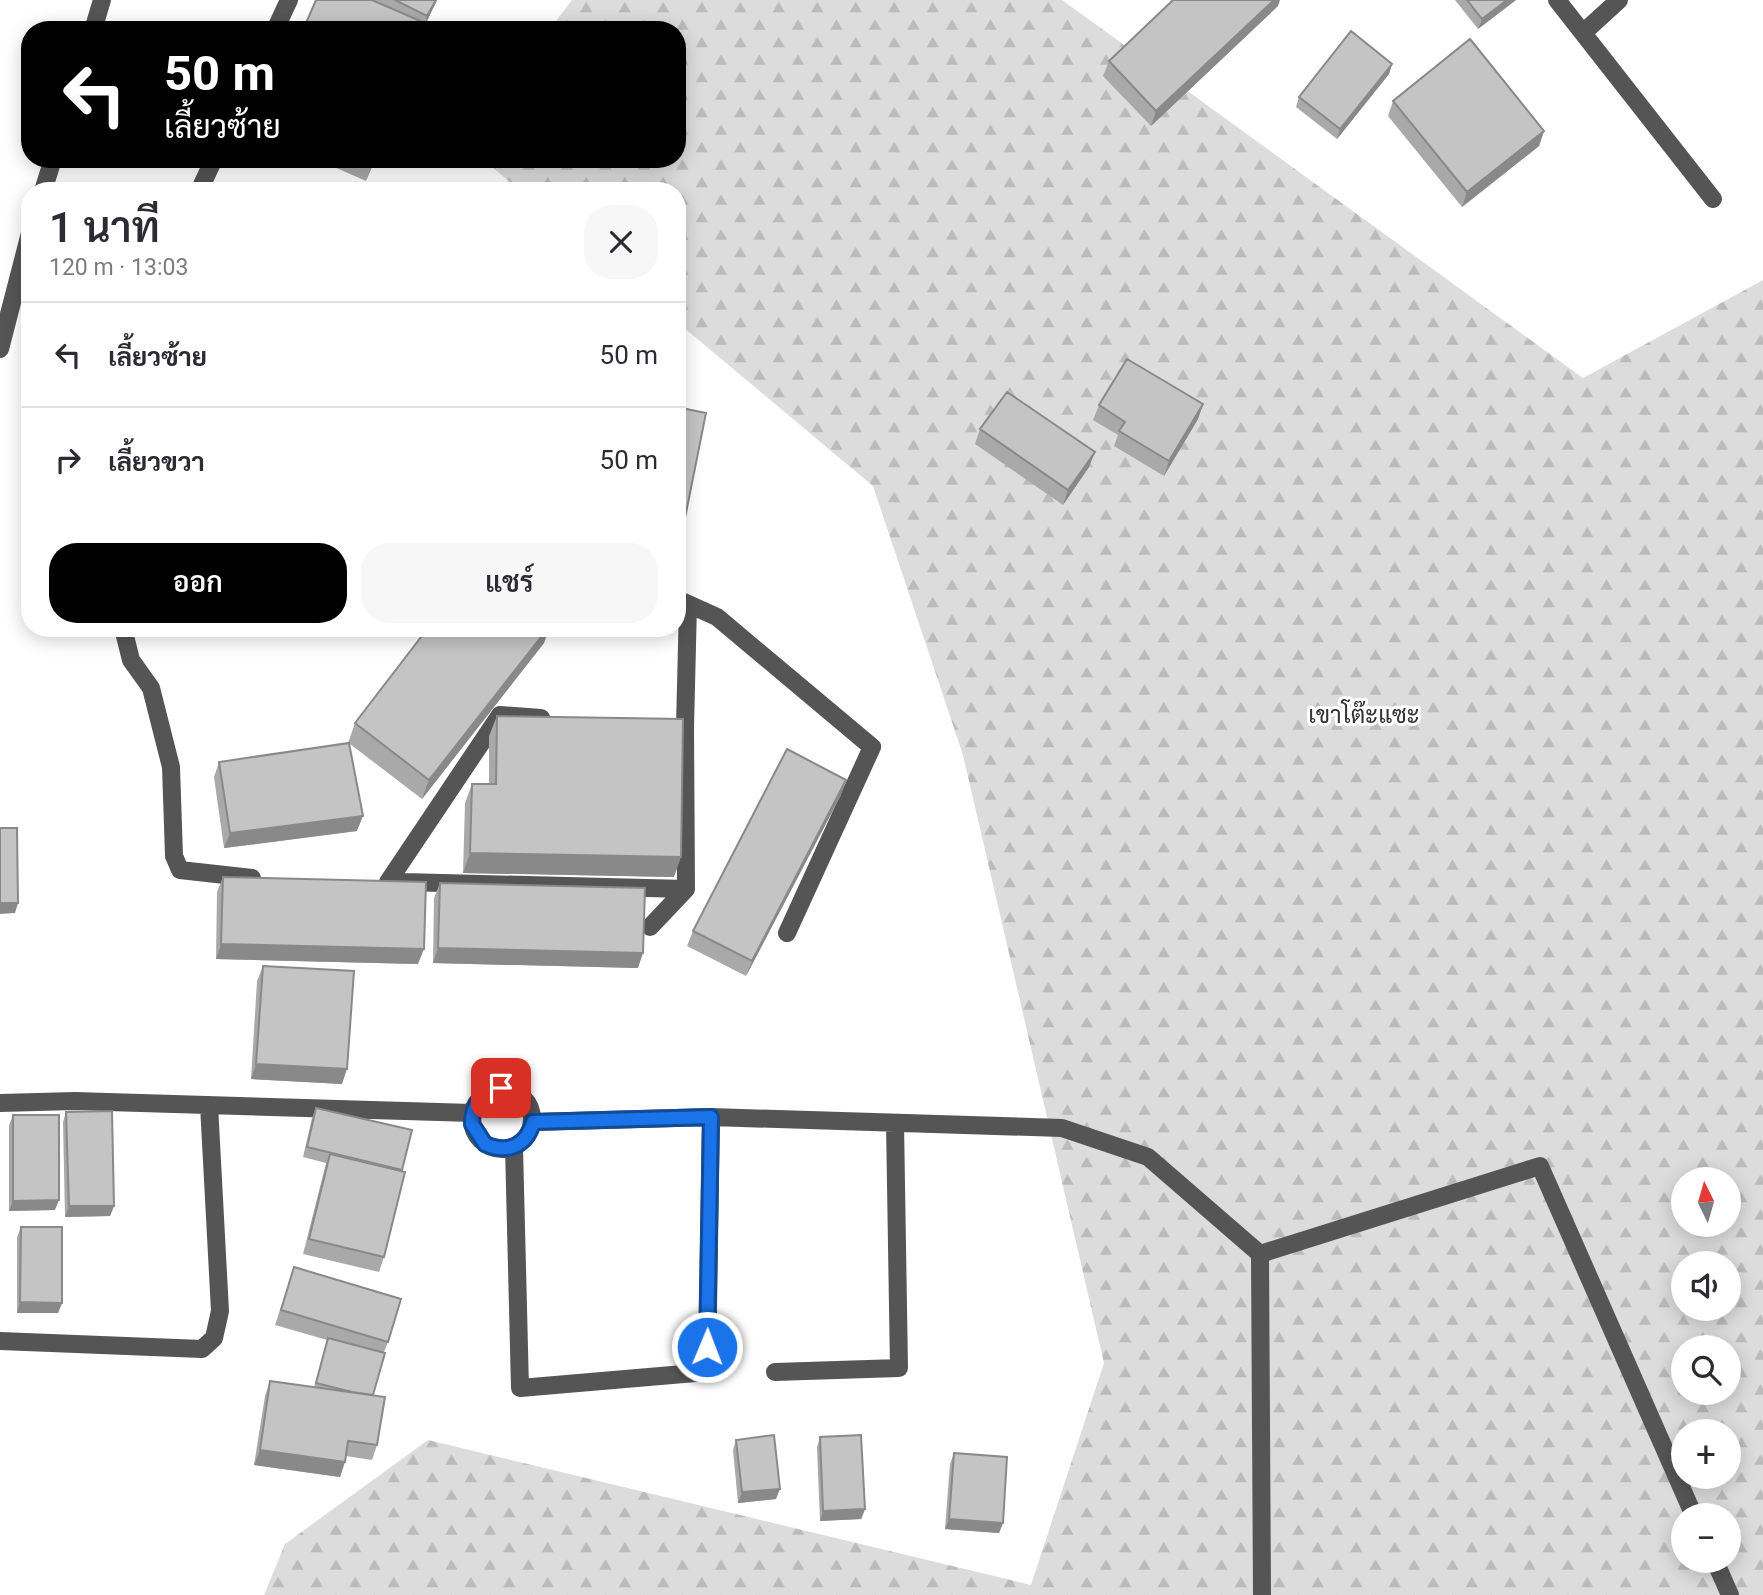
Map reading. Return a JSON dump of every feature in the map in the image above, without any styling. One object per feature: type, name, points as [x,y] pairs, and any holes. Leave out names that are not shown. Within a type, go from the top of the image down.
[{"type":"street","points":[[96,21],[102,0]]},
{"type":"street","points":[[279,21],[289,0]]},
{"type":"street","points":[[1557,0],[1713,199]]},
{"type":"street","points":[[1584,32],[1619,0]]},
{"type":"street","points":[[0,349],[21,276]]},
{"type":"street","points":[[686,603],[717,618],[872,747],[787,933]]},
{"type":"street","points":[[125,637],[131,660],[151,688],[171,767],[174,856],[180,870],[233,878],[272,879]]},
{"type":"street","points":[[650,927],[686,889],[678,726],[682,637]]},
{"type":"street","points":[[566,719],[499,715],[382,881],[686,889]]},
{"type":"street","points":[[501,1088],[511,1090],[528,1102],[533,1122],[530,1135],[514,1147],[504,1150],[485,1144],[477,1136],[472,1114],[483,1095],[501,1088]]},
{"type":"street","points":[[0,1103],[75,1101],[472,1114]]},
{"type":"street","points":[[0,1341],[202,1349],[214,1338],[220,1311],[209,1105]]},
{"type":"street","points":[[533,1122],[711,1117],[1062,1128],[1148,1157],[1260,1254],[1262,1595]]},
{"type":"street","points":[[514,1147],[520,1388],[707,1372],[711,1117]]},
{"type":"street","points":[[775,1372],[900,1368],[895,1124]]},
{"type":"street","points":[[1260,1254],[1539,1166],[1688,1503]]},
{"type":"street","points":[[1720,1573],[1730,1595]]},
{"type":"green space","name":"เขาโต๊ะแซะ","points":[[572,0],[1062,0],[1583,378],[1763,280],[1763,1595],[264,1595],[285,1544],[428,1440],[1031,1585],[1104,1363],[963,755],[873,486],[686,330],[686,182],[510,182],[493,168],[686,168],[686,21],[556,21]]},
{"type":"building","points":[[316,0],[372,0],[420,21],[307,21]]},
{"type":"building","points":[[395,0],[436,0],[427,16]]},
{"type":"building","points":[[1173,0],[1274,0],[1156,111],[1109,61]]},
{"type":"building","points":[[1467,0],[1507,0],[1482,19]]},
{"type":"building","points":[[1351,31],[1392,64],[1340,129],[1299,97]]},
{"type":"building","points":[[1470,39],[1544,131],[1467,192],[1393,101]]},
{"type":"building","points":[[1127,359],[1203,404],[1169,461],[1119,431],[1125,422],[1099,405]]},
{"type":"building","points":[[1007,392],[1095,452],[1068,490],[980,429]]},
{"type":"building","points":[[686,409],[706,413],[686,513]]},
{"type":"building","points":[[421,637],[541,637],[429,780],[355,723]]},
{"type":"building","points":[[497,716],[683,719],[681,857],[470,853],[472,784],[496,784]]},
{"type":"building","points":[[349,743],[363,816],[230,833],[219,762]]},
{"type":"building","points":[[787,749],[846,780],[752,961],[693,931]]},
{"type":"building","points":[[0,828],[17,828],[18,903],[0,903]]},
{"type":"building","points":[[223,877],[426,882],[424,949],[221,944]]},
{"type":"building","points":[[440,883],[645,888],[643,953],[438,948]]},
{"type":"building","points":[[263,966],[354,971],[347,1069],[256,1064]]},
{"type":"building","points":[[316,1108],[412,1130],[402,1170],[307,1147]]},
{"type":"building","points":[[112,1111],[114,1206],[69,1206],[66,1112]]},
{"type":"building","points":[[13,1115],[59,1115],[59,1200],[13,1201]]},
{"type":"building","points":[[330,1154],[405,1172],[384,1257],[309,1239]]},
{"type":"building","points":[[21,1227],[62,1227],[62,1303],[20,1302]]},
{"type":"building","points":[[294,1267],[401,1299],[388,1342],[281,1310]]},
{"type":"building","points":[[328,1338],[385,1353],[373,1395],[316,1383]]},
{"type":"building","points":[[270,1381],[385,1397],[377,1445],[348,1441],[345,1462],[260,1450]]},
{"type":"building","points":[[774,1435],[780,1489],[742,1492],[736,1440]]},
{"type":"building","points":[[861,1435],[865,1509],[823,1511],[820,1437]]},
{"type":"building","points":[[954,1453],[1007,1457],[1003,1523],[949,1519]]},
{"type":"route","points":[[501,1088],[483,1095],[476,1102],[472,1124],[477,1136],[485,1144],[504,1150],[521,1143],[530,1135],[533,1122],[711,1117],[707,1347]]}]
